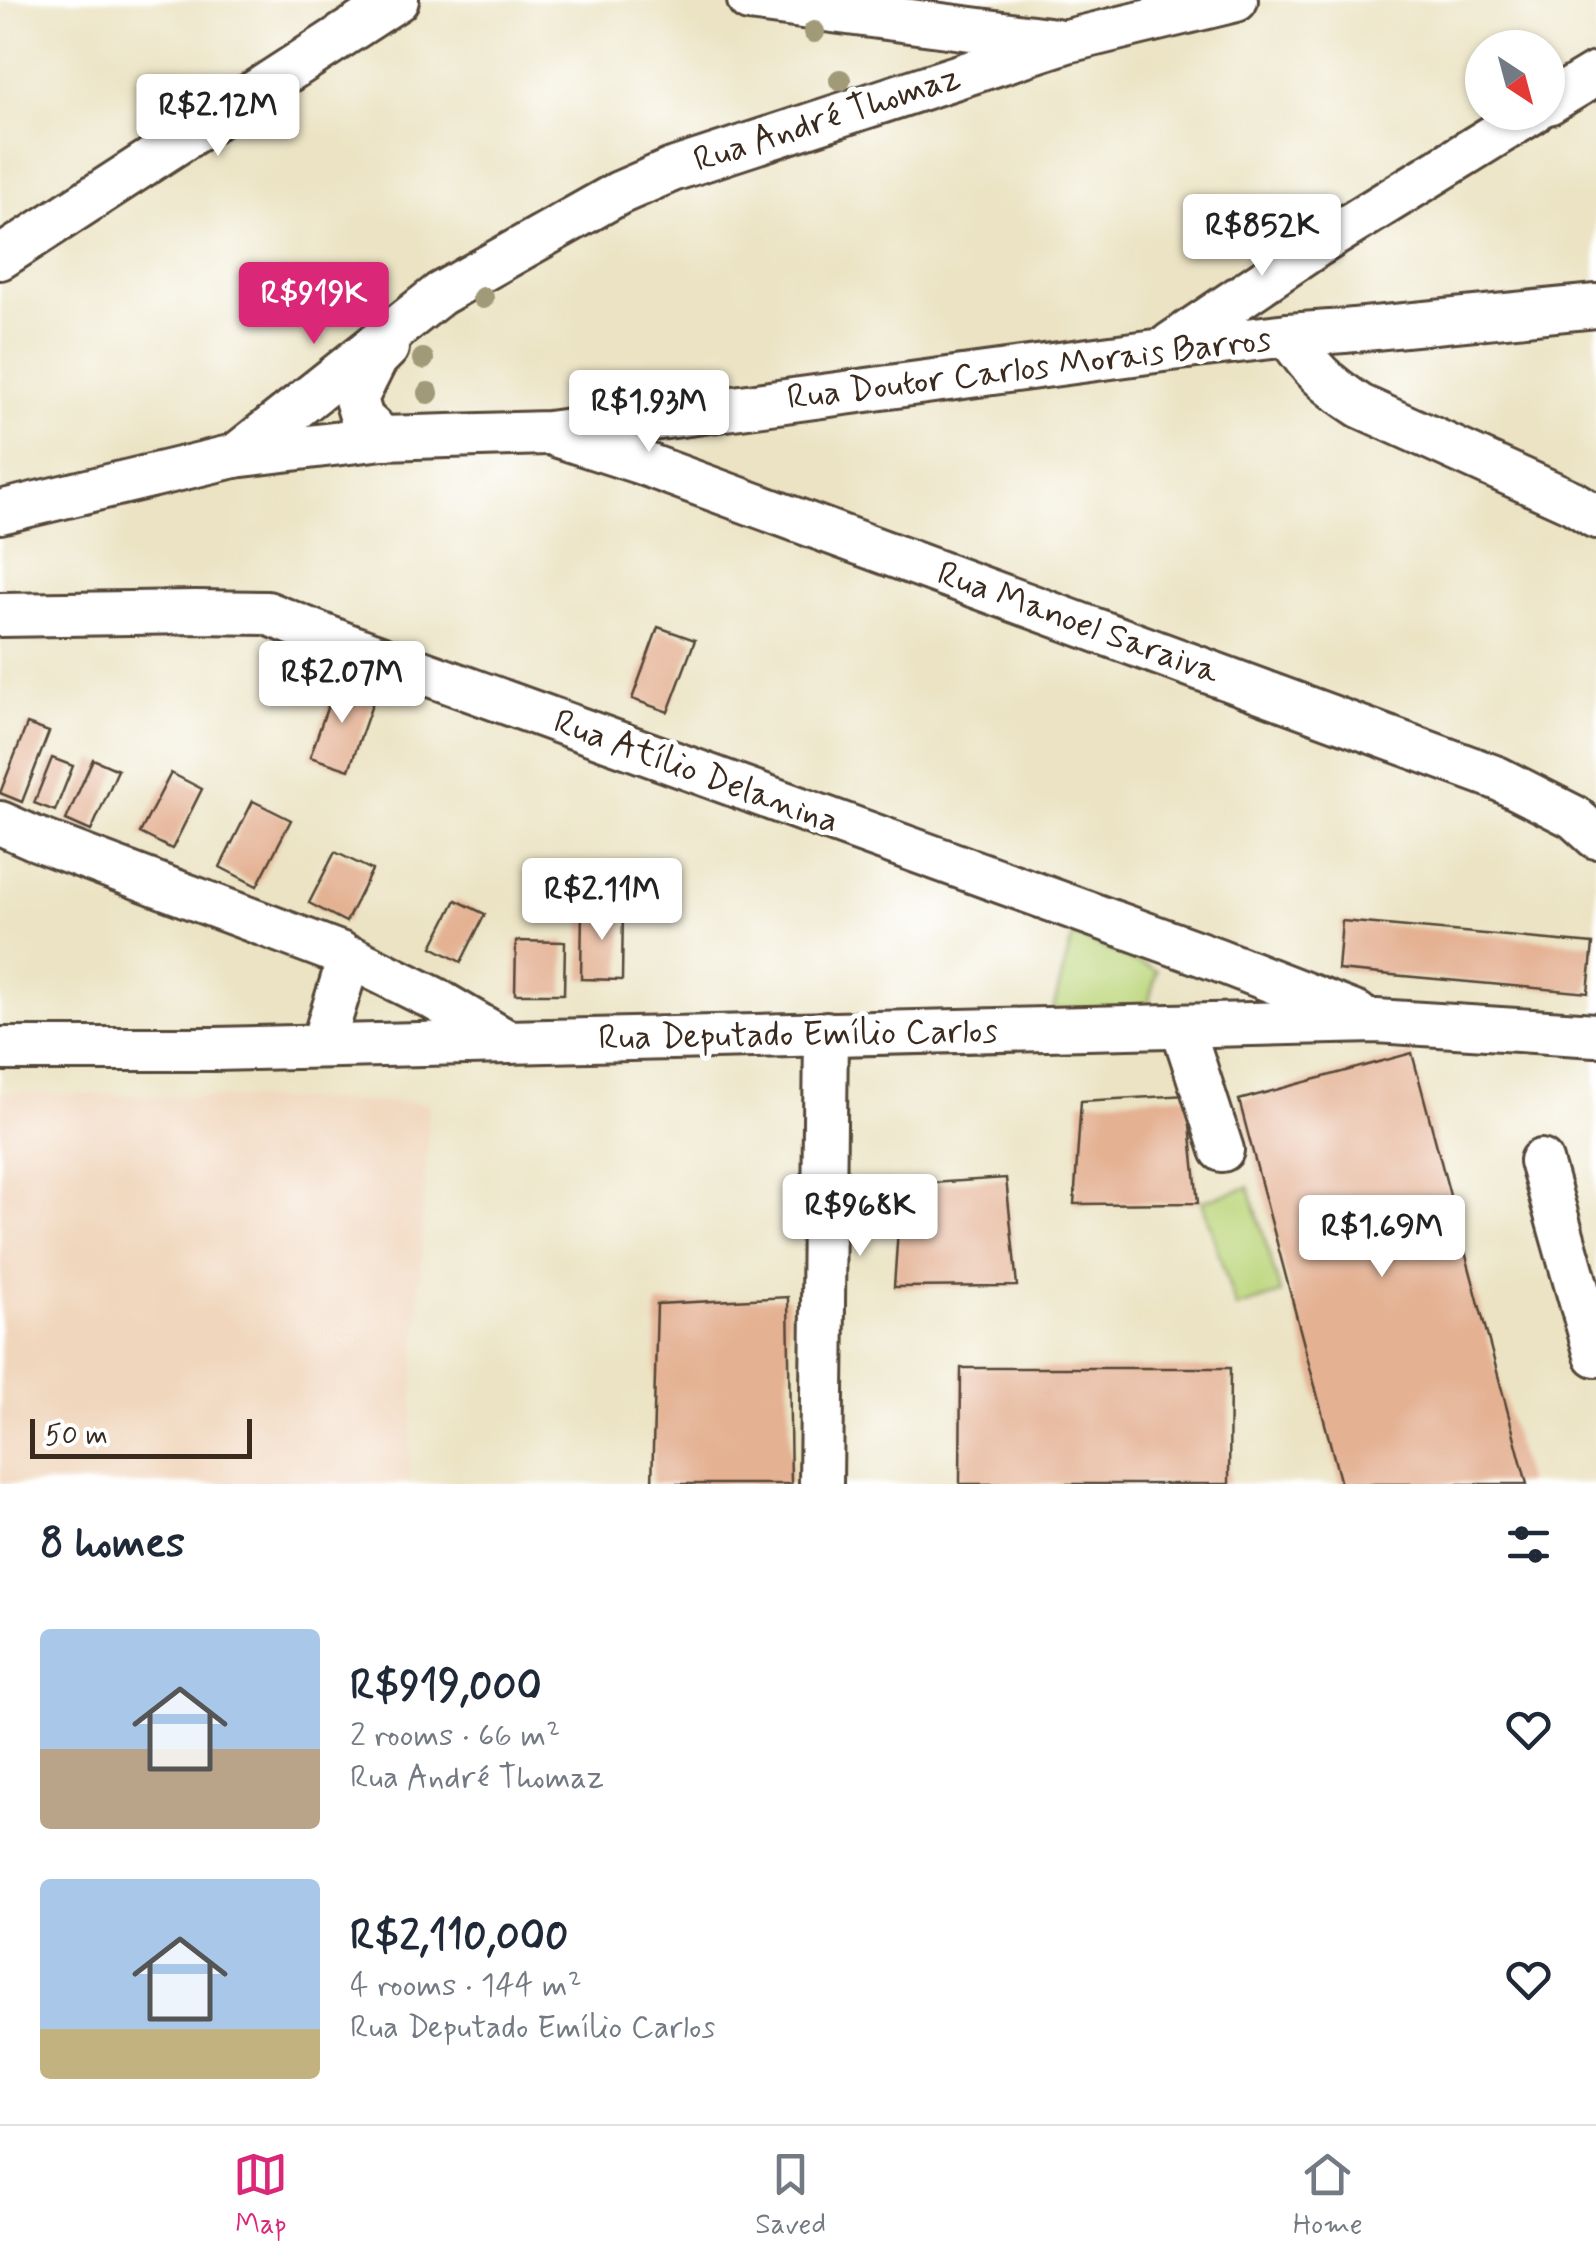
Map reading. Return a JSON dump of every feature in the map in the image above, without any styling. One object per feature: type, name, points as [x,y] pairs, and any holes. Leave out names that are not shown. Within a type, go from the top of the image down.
[{"type":"street","points":[[0,258],[397,0]]},
{"type":"street","points":[[749,0],[1067,41]]},
{"type":"street","name":"Rua André Thomaz","points":[[234,456],[440,294],[619,194],[672,170],[1067,41],[1236,0]]},
{"type":"street","points":[[1565,93],[1596,74]]},
{"type":"street","points":[[1163,350],[1316,246],[1504,130]]},
{"type":"street","name":"Rua Doutor Carlos Morais Barros","points":[[1288,335],[1293,301],[1316,246]]},
{"type":"street","name":"Rua André Thomaz","points":[[383,438],[362,419],[356,399],[376,359],[440,294]]},
{"type":"street","name":"Rua Doutor Carlos Morais Barros","points":[[0,512],[234,456],[383,438],[548,432],[1163,350],[1596,306]]},
{"type":"street","points":[[1288,335],[1328,385],[1360,406],[1572,502],[1596,517]]},
{"type":"street","name":"Rua Manoel Saraiva","points":[[548,432],[661,470],[1497,778],[1574,816],[1596,837]]},
{"type":"street","name":"Rua Atílio Delanina","points":[[0,616],[267,613],[1376,1021]]},
{"type":"street","points":[[0,823],[342,954],[347,965],[322,1046]]},
{"type":"street","points":[[346,959],[354,959],[433,998],[508,1042]]},
{"type":"street","points":[[1218,960],[1221,986],[1198,1026],[1222,1150]]},
{"type":"street","name":"Rua Deputado Emílio Carlos","points":[[0,1049],[322,1046],[1376,1021],[1596,1035]]},
{"type":"street","points":[[821,1484],[826,1034]]},
{"type":"street","points":[[1541,1161],[1596,1355]]},
{"type":"shaded area","points":[[0,1092],[429,1103],[409,1484],[0,1484]]},
{"type":"green space","points":[[1073,935],[1157,971],[1147,1008],[1053,1010]]},
{"type":"green space","points":[[1249,1187],[1281,1294],[1236,1308],[1202,1201]]},
{"type":"building","points":[[658,627],[695,640],[668,712],[632,699]]},
{"type":"building","points":[[336,682],[375,696],[349,770],[310,757]]},
{"type":"building","points":[[27,724],[49,732],[22,802],[0,793]]},
{"type":"building","points":[[52,758],[73,766],[55,811],[34,803]]},
{"type":"building","points":[[93,759],[118,770],[91,831],[66,820]]},
{"type":"building","points":[[171,773],[202,789],[172,849],[140,833]]},
{"type":"building","points":[[253,801],[291,820],[257,886],[220,867]]},
{"type":"building","points":[[335,852],[372,870],[346,922],[309,903]]},
{"type":"building","points":[[456,900],[485,914],[461,962],[432,947]]},
{"type":"building","points":[[582,906],[623,906],[622,980],[581,979]]},
{"type":"building","points":[[1342,921],[1593,944],[1588,993],[1338,970]]},
{"type":"building","points":[[516,941],[565,942],[564,994],[515,994]]},
{"type":"building","points":[[1412,1053],[1527,1484],[1341,1484],[1239,1100]]},
{"type":"building","points":[[1187,1095],[1198,1203],[1074,1204],[1081,1101]]},
{"type":"building","points":[[1006,1178],[1017,1286],[894,1287],[901,1185]]},
{"type":"building","points":[[788,1297],[791,1484],[652,1484],[657,1304]]},
{"type":"building","points":[[961,1368],[1230,1368],[1229,1484],[960,1484]]}]
